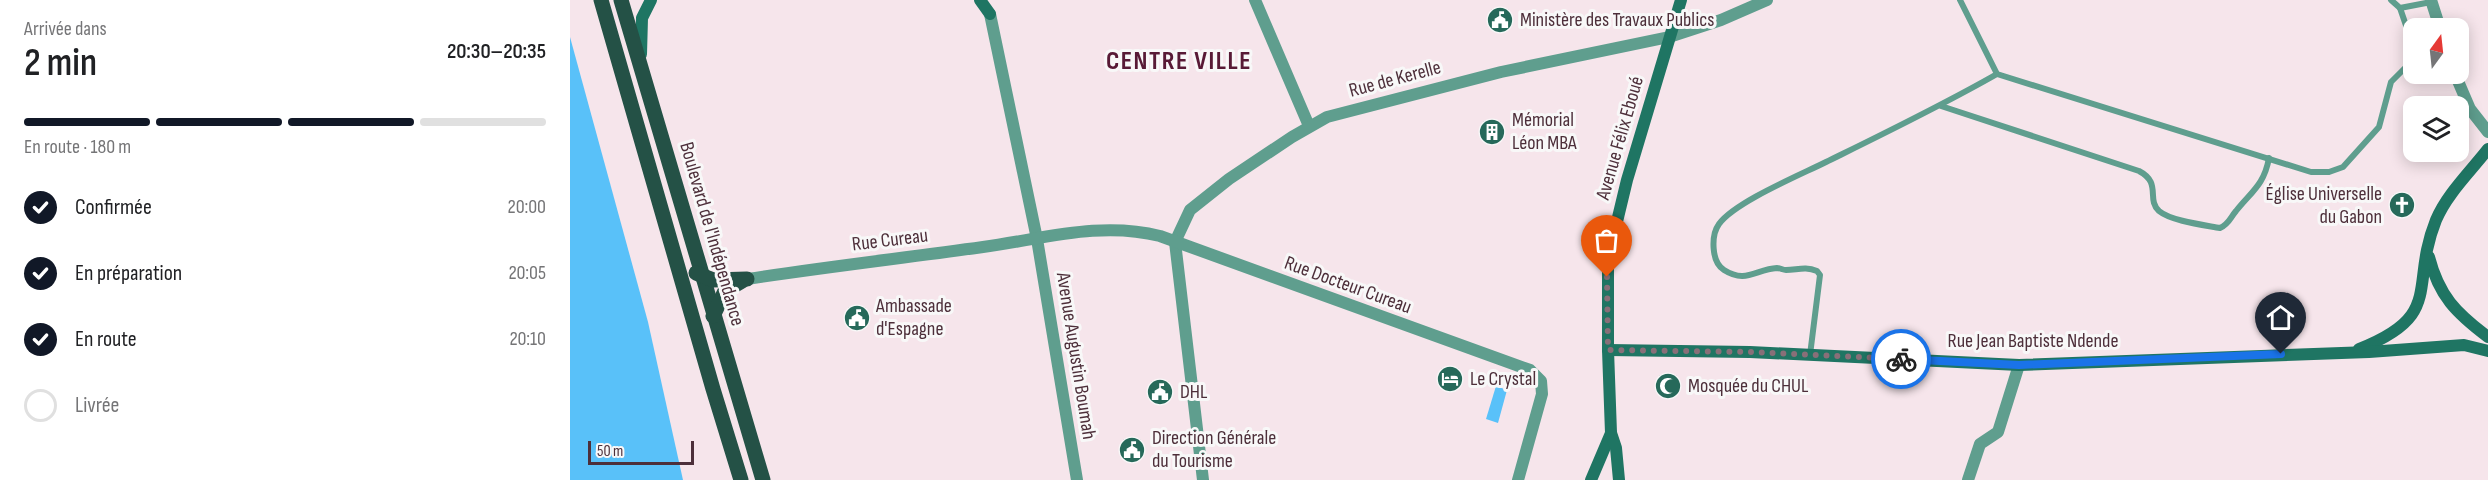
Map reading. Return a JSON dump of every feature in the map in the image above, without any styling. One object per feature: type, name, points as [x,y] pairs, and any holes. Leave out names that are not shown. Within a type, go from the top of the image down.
[{"type":"main road","points":[[601,0],[741,480]]},
{"type":"main road","points":[[611,0],[637,89],[633,108]]},
{"type":"main road","name":"Boulevard de l'Indépendance","points":[[621,0],[763,480]]},
{"type":"main road","points":[[642,67],[640,32],[642,18],[651,0]]},
{"type":"main road","points":[[980,0],[990,14]]},
{"type":"main road","points":[[990,14],[991,0]]},
{"type":"main road","name":"Avenue Félix Eboué","points":[[1611,433],[1607,277],[1611,240],[1681,0]]},
{"type":"main road","points":[[2350,352],[2391,334],[2404,325],[2413,314],[2421,289],[2430,239],[2442,207],[2488,149]]},
{"type":"main road","points":[[645,151],[662,172],[692,269],[703,277],[713,280],[747,279]]},
{"type":"main road","points":[[2428,253],[2439,288],[2450,304],[2488,337]]},
{"type":"main road","points":[[713,316],[724,291],[747,279]]},
{"type":"main road","name":"Rue Jean Baptiste Ndende","points":[[1608,350],[1810,355],[2019,365],[2350,352],[2464,345],[2488,351]]},
{"type":"main road","points":[[1591,480],[1611,433]]},
{"type":"main road","points":[[1611,433],[1616,448],[1619,480]]},
{"type":"street","points":[[1255,0],[1309,126]]},
{"type":"street","name":"Rue de Kerelle","points":[[1175,242],[1190,210],[1229,179],[1309,126],[1327,117],[1501,72],[1669,37],[1721,20],[1767,0]]},
{"type":"street","points":[[2431,1],[2437,18]]},
{"type":"street","name":"Avenue Augustin Boumah","points":[[990,14],[1037,239],[1077,480]]},
{"type":"street","points":[[2459,84],[2470,109],[2488,132]]},
{"type":"street","name":"Rue Docteur Cureau","points":[[1037,239],[1066,233],[1110,229],[1140,231],[1530,370],[1541,381],[1542,394],[1518,480]]},
{"type":"street","name":"Rue Cureau","points":[[747,279],[1037,239]]},
{"type":"street","points":[[1175,242],[1203,480]]},
{"type":"street","points":[[1968,480],[1980,444],[1998,432],[2019,365]]},
{"type":"lane","points":[[1960,0],[1997,74],[2312,172],[2329,172],[2343,167],[2379,127],[2391,82],[2411,62],[2411,40],[2400,8],[2391,0]]},
{"type":"lane","points":[[2400,8],[2431,1]]},
{"type":"lane","points":[[1810,355],[1820,275],[1817,270],[1802,267],[1787,270],[1776,268],[1745,277],[1724,270],[1719,265],[1713,241],[1720,223],[1732,212],[1772,189],[1941,106],[1997,74]]},
{"type":"lane","points":[[1941,106],[2139,171],[2148,176],[2154,187],[2154,204],[2159,211],[2170,217],[2220,228],[2226,225],[2255,191],[2266,174],[2269,158]]},
{"type":"water","points":[[570,37],[648,322],[683,480],[570,480]]},
{"type":"water","points":[[1496,386],[1507,390],[1498,423],[1486,419]]},
{"type":"way so far","points":[[1607,277],[1608,350],[1750,352],[1901,359]]},
{"type":"place","name":"Ministère des Travaux Publics","points":[[1500,20]]},
{"type":"place","name":"Mémorial Léon MBA","points":[[1492,132]]},
{"type":"place","name":"Église Universelle du Gabon","points":[[2402,205]]},
{"type":"place","name":"Ambassade d'Espagne","points":[[857,318]]},
{"type":"place","name":"Le Crystal","points":[[1450,379]]},
{"type":"place","name":"Mosquée du CHUL","points":[[1668,386]]},
{"type":"place","name":"DHL","points":[[1160,392]]},
{"type":"place","name":"Direction Générale du Tourisme","points":[[1132,450]]},
{"type":"district","name":"CENTRE VILLE","points":[[1179,61]]},
{"type":"route","points":[[1901,359],[2019,365],[2281,354]]}]
